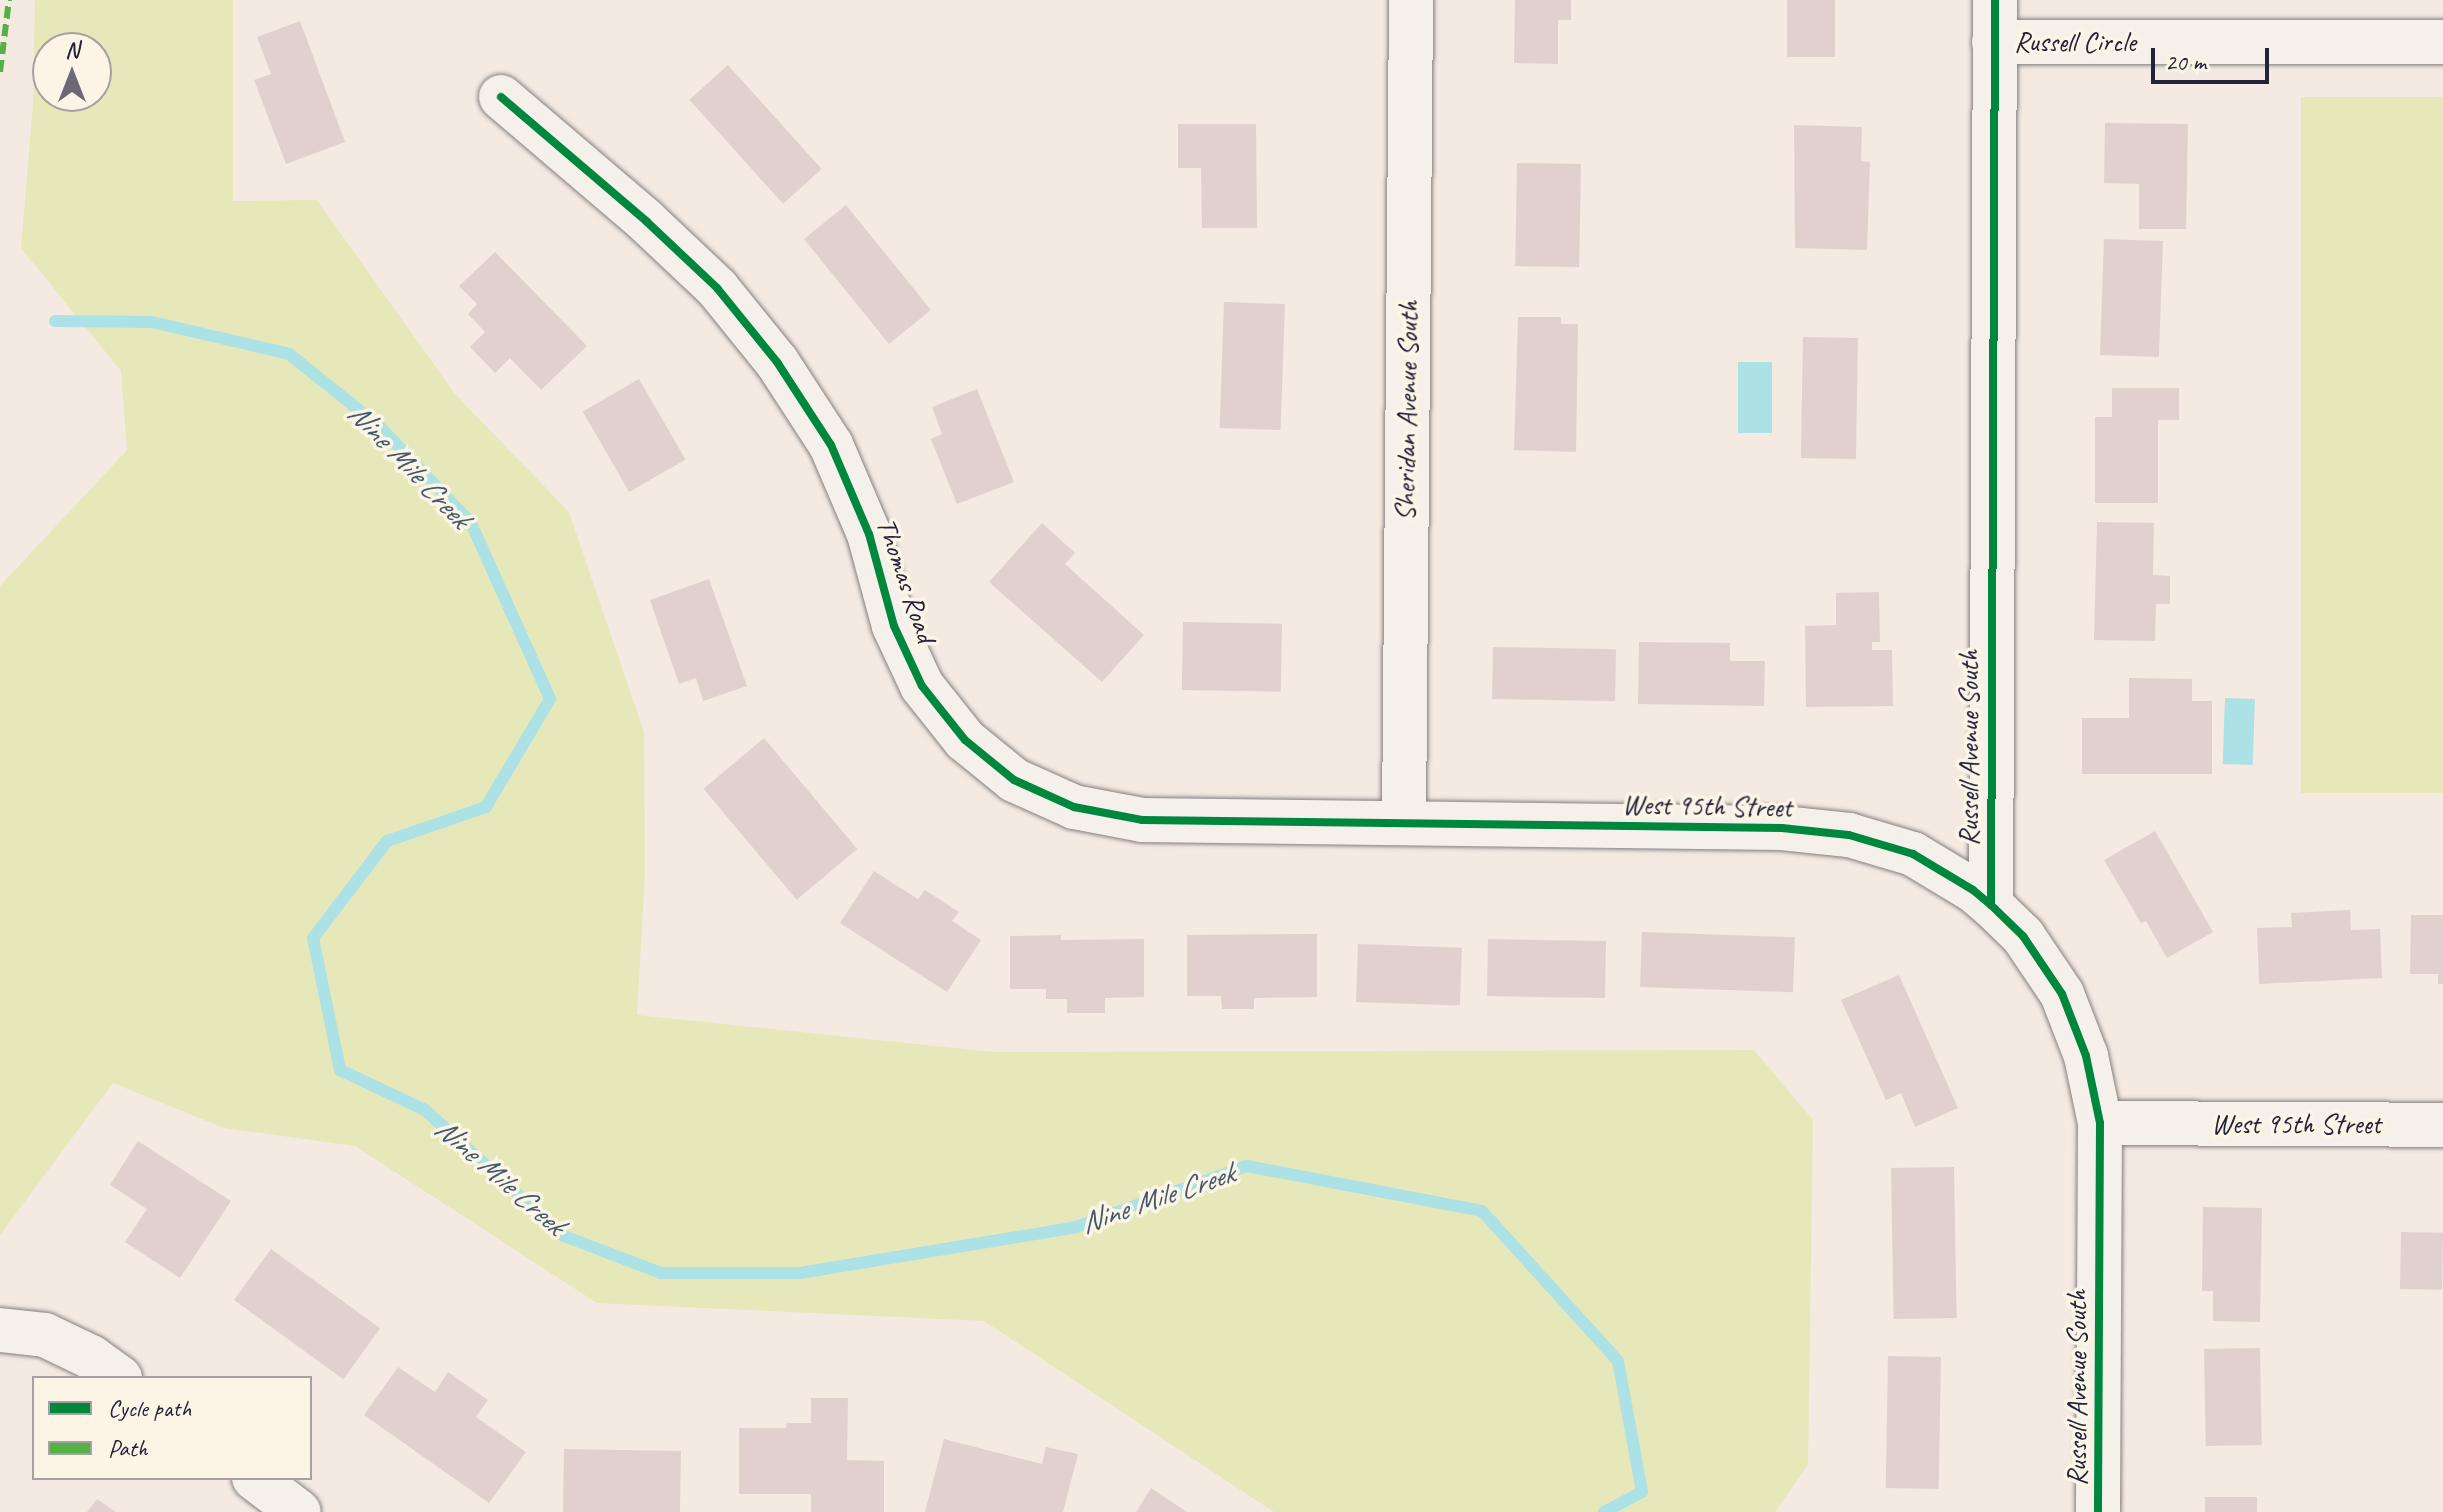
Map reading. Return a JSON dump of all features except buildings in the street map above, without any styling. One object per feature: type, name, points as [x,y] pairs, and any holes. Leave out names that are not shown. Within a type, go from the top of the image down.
[{"type":"street","name":"Sheridan Avenue South","points":[[1404,822],[1411,0]]},
{"type":"street","name":"Russell Circle","points":[[1995,21],[2443,42]]},
{"type":"street","name":"Russell Avenue South","points":[[1995,21],[1991,905],[2023,936],[2062,994],[2086,1056],[2100,1123],[2098,1512]]},
{"type":"street","name":"Thomas Road","points":[[501,97],[646,221],[717,288],[777,362],[831,445],[869,534],[894,626],[922,686],[965,740],[1014,780],[1074,807],[1142,820],[1404,822]]},
{"type":"street","name":"West 95th Street","points":[[1404,822],[1782,828],[1849,835],[1913,854],[1973,890],[1991,905]]},
{"type":"street","name":"West 95th Street","points":[[2100,1123],[2443,1125]]},
{"type":"street","points":[[0,1330],[45,1335],[91,1357],[117,1376]]},
{"type":"street","points":[[257,1480],[299,1512]]},
{"type":"green space","points":[[35,0],[233,0],[233,201],[317,200],[455,394],[569,512],[644,732],[645,873],[637,1015],[993,1052],[1754,1050],[1813,1120],[1808,1465],[1775,1512],[1274,1512],[984,1321],[597,1303],[355,1146],[224,1128],[113,1083],[0,1235],[0,586],[127,450],[121,371],[21,248],[32,112],[112,112],[112,32],[34,32]]},
{"type":"green space","points":[[2301,97],[2443,97],[2443,793],[2301,793]]},
{"type":"water","points":[[1738,362],[1772,362],[1772,433],[1738,433]]},
{"type":"water","points":[[2225,698],[2255,699],[2253,765],[2223,764]]},
{"type":"waterway","name":"Nine Mile Creek","points":[[55,321],[152,322],[289,354],[380,427],[471,523],[550,699],[486,807],[387,841],[313,938],[340,1070],[425,1110],[564,1236],[661,1273],[800,1273],[1073,1228],[1247,1166],[1482,1211],[1618,1361],[1642,1492],[1604,1512]]},
{"type":"marked path","points":[[0,72],[9,0]]},
{"type":"cycle path","points":[[1995,0],[1991,905],[2023,936],[2062,994],[2086,1056],[2100,1123],[2098,1512]]},
{"type":"cycle path","points":[[501,97],[646,221],[717,288],[777,362],[831,445],[869,534],[894,626],[922,686],[965,740],[1014,780],[1074,807],[1142,820],[1782,828],[1849,835],[1913,854],[1973,890],[1991,905]]}]
